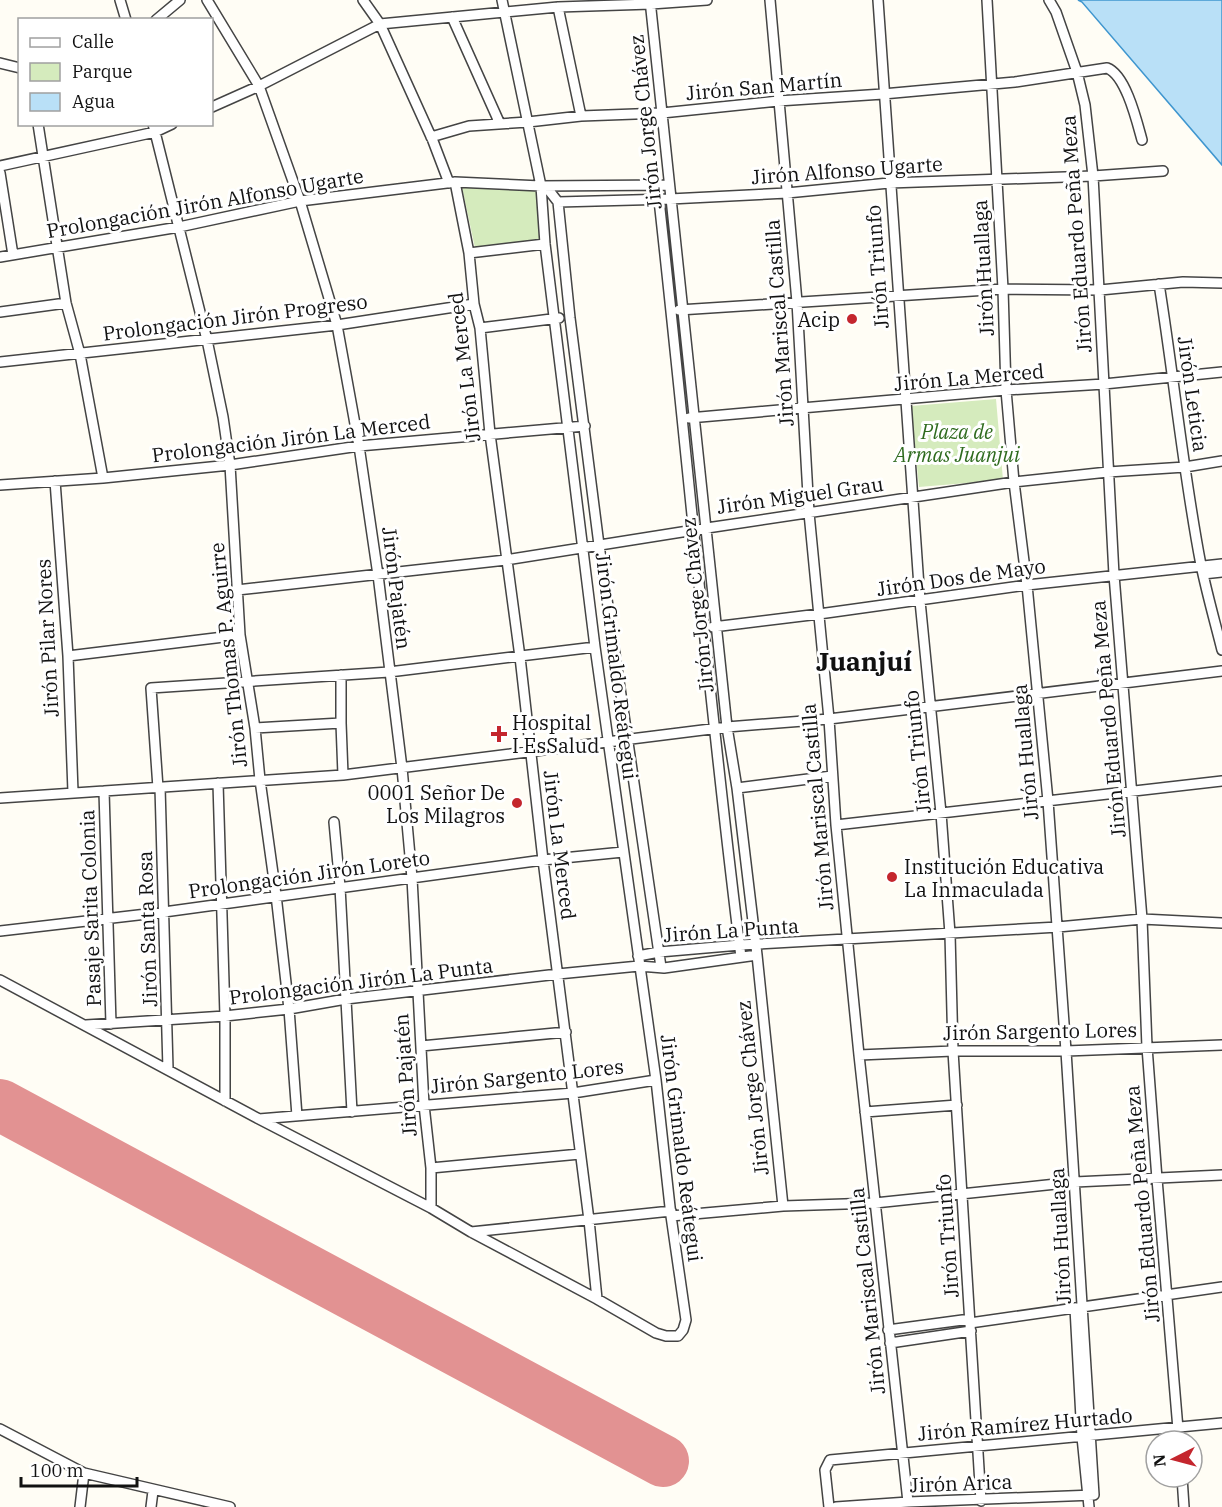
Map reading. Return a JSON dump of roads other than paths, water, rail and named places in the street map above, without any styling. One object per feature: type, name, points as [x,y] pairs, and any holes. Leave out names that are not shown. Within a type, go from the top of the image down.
[{"type":"street","points":[[120,0],[125,18]]},
{"type":"street","points":[[158,18],[180,0]]},
{"type":"street","name":"Jirón Pajatén","points":[[207,0],[259,86],[300,201],[337,325],[359,446],[378,575],[402,768],[412,878],[424,1105],[431,1168],[431,1208]]},
{"type":"street","name":"Jirón La Merced","points":[[363,0],[380,24],[452,182],[470,253],[474,304],[480,328],[490,434],[520,657],[597,1299]]},
{"type":"street","name":"Jirón Grimaldo Reátegui","points":[[502,0],[541,186],[545,244],[583,548],[656,1080],[686,1320],[678,1336],[666,1336],[656,1333],[597,1299]]},
{"type":"street","points":[[213,107],[259,86],[380,24],[558,7],[708,0]]},
{"type":"street","name":"Jirón Mariscal Castilla","points":[[770,0],[797,302],[810,513],[829,718],[836,825],[908,1502]]},
{"type":"street","name":"Jirón Triunfo","points":[[878,0],[920,601],[941,813],[950,934],[953,1051],[981,1501]]},
{"type":"street","name":"Jirón Huallaga","points":[[987,0],[1003,289],[1006,390],[1014,483],[1038,693],[1058,927],[1075,1182],[1079,1307],[1087,1437],[1094,1495],[1088,1495],[1089,1507]]},
{"type":"street","name":"Jirón Eduardo Peña Meza","points":[[1049,0],[1056,12],[1077,72],[1085,105],[1093,176],[1114,575],[1142,919],[1147,1047],[1156,1179],[1179,1428]]},
{"type":"street","name":"Jirón Jorge Chávez","points":[[651,2],[668,185],[684,309],[727,727],[737,788],[756,950],[783,1206]]},
{"type":"street","points":[[558,7],[581,116]]},
{"type":"street","points":[[452,17],[500,124]]},
{"type":"street","points":[[0,63],[18,68]]},
{"type":"street","name":"Jirón San Martín","points":[[431,137],[469,126],[581,116],[662,113],[778,101],[883,94],[991,83],[1101,68],[1112,70],[1123,85],[1142,141]]},
{"type":"street","points":[[38,126],[66,303],[80,354],[104,478]]},
{"type":"street","points":[[0,166],[44,157],[154,128]]},
{"type":"street","name":"Jirón Thomas P. Aguirre","points":[[154,128],[207,340],[223,417],[230,465],[240,635],[255,728],[276,895],[289,1009],[297,1116]]},
{"type":"street","name":"Jirón Alfonso Ugarte","points":[[558,202],[659,200],[787,193],[889,183],[1093,176],[1162,171]]},
{"type":"street","points":[[0,173],[13,255]]},
{"type":"street","name":"Prolongación Jirón Alfonso Ugarte","points":[[0,257],[179,227],[300,201],[452,182],[541,186],[668,185]]},
{"type":"street","points":[[541,186],[547,188],[558,202]]},
{"type":"street","name":"Jirón Jorge Chávez","points":[[659,200],[683,419],[692,530],[741,957]]},
{"type":"street","name":"Jirón Grimaldo Reátegui","points":[[558,202],[570,318],[599,545],[661,967]]},
{"type":"street","points":[[470,253],[545,244]]},
{"type":"street","points":[[671,310],[1003,289],[1100,290],[1159,284],[1222,283]]},
{"type":"street","name":"Jirón Leticia","points":[[1159,284],[1202,570],[1222,650]]},
{"type":"street","points":[[0,312],[66,303]]},
{"type":"street","name":"Prolongación Jirón Progreso","points":[[0,362],[337,325],[474,304]]},
{"type":"street","points":[[480,328],[570,318]]},
{"type":"street","name":"Jirón La Merced","points":[[683,419],[1222,372]]},
{"type":"street","name":"Prolongación Jirón La Merced","points":[[0,485],[104,478],[230,465],[359,446],[585,426]]},
{"type":"street","name":"Jirón Miguel Grau","points":[[237,590],[506,560],[1014,483],[1108,472],[1185,467],[1222,461]]},
{"type":"street","name":"Jirón Pilar Nores","points":[[55,481],[68,656],[73,792]]},
{"type":"street","name":"Jirón Dos de Mayo","points":[[1202,570],[1222,564]]},
{"type":"street","name":"Jirón Dos de Mayo","points":[[704,628],[1114,575],[1202,570],[1222,572]]},
{"type":"street","points":[[68,656],[240,635]]},
{"type":"street","points":[[247,681],[390,672],[596,647]]},
{"type":"street","points":[[0,798],[343,775],[715,728],[829,718],[1222,671]]},
{"type":"street","points":[[342,675],[340,723],[343,775]]},
{"type":"street","name":"Jirón Santa Rosa","points":[[168,1069],[159,788],[151,688],[247,681]]},
{"type":"street","points":[[255,728],[340,723]]},
{"type":"street","points":[[737,788],[832,776]]},
{"type":"street","points":[[836,825],[1222,781]]},
{"type":"street","points":[[218,783],[225,1016],[225,1101]]},
{"type":"street","name":"Pasaje Sarita Colonia","points":[[104,791],[111,1024]]},
{"type":"street","points":[[334,822],[340,887],[352,1112]]},
{"type":"street","name":"Prolongación Jirón Loreto","points":[[0,931],[623,852]]},
{"type":"street","name":"Jirón La Punta","points":[[639,961],[661,967],[741,957],[756,950],[847,940],[1058,927],[1142,919],[1222,923]]},
{"type":"street","name":"Jirón La Punta","points":[[639,961],[659,952],[740,945],[756,950]]},
{"type":"street","name":"Prolongación Jirón La Punta","points":[[86,1025],[225,1016],[289,1009],[345,999],[558,974],[639,961]]},
{"type":"street","points":[[0,980],[431,1208],[471,1232],[597,1299]]},
{"type":"street","points":[[421,1046],[566,1032]]},
{"type":"street","name":"Jirón Sargento Lores","points":[[859,1055],[953,1051],[1066,1052],[1222,1045]]},
{"type":"street","name":"Jirón Sargento Lores","points":[[259,1119],[573,1093],[656,1080]]},
{"type":"street","points":[[866,1112],[957,1105]]},
{"type":"street","points":[[431,1168],[580,1154]]},
{"type":"street","points":[[471,1232],[671,1213],[875,1203],[1075,1182],[1222,1175]]},
{"type":"street","points":[[890,1343],[971,1324],[1222,1287]]},
{"type":"street","points":[[888,1330],[971,1324]]},
{"type":"street","name":"Jirón Ramírez Hurtado","points":[[829,1507],[825,1470],[830,1460],[1222,1423]]},
{"type":"street","points":[[0,1430],[84,1473],[226,1507]]},
{"type":"street","points":[[80,1507],[84,1473]]},
{"type":"street","points":[[1183,1489],[1184,1507]]},
{"type":"street","points":[[151,1507],[153,1491]]},
{"type":"street","name":"Jirón Arica","points":[[836,1507],[1088,1495]]},
{"type":"water","points":[[1078,0],[1222,0],[1222,165],[1082,2]]},
{"type":"place","name":"Acip","points":[[852,319]]},
{"type":"place","name":"Hospital I EsSalud","points":[[499,734]]},
{"type":"place","name":"0001 Señor De Los Milagros","points":[[517,803]]},
{"type":"place","name":"Institución Educativa La Inmaculada","points":[[892,877]]},
{"type":"district","name":"Juanjuí","points":[[864,661]]},
{"type":"park label","name":"Plaza de Armas Juanjui","points":[[957,442]]}]
